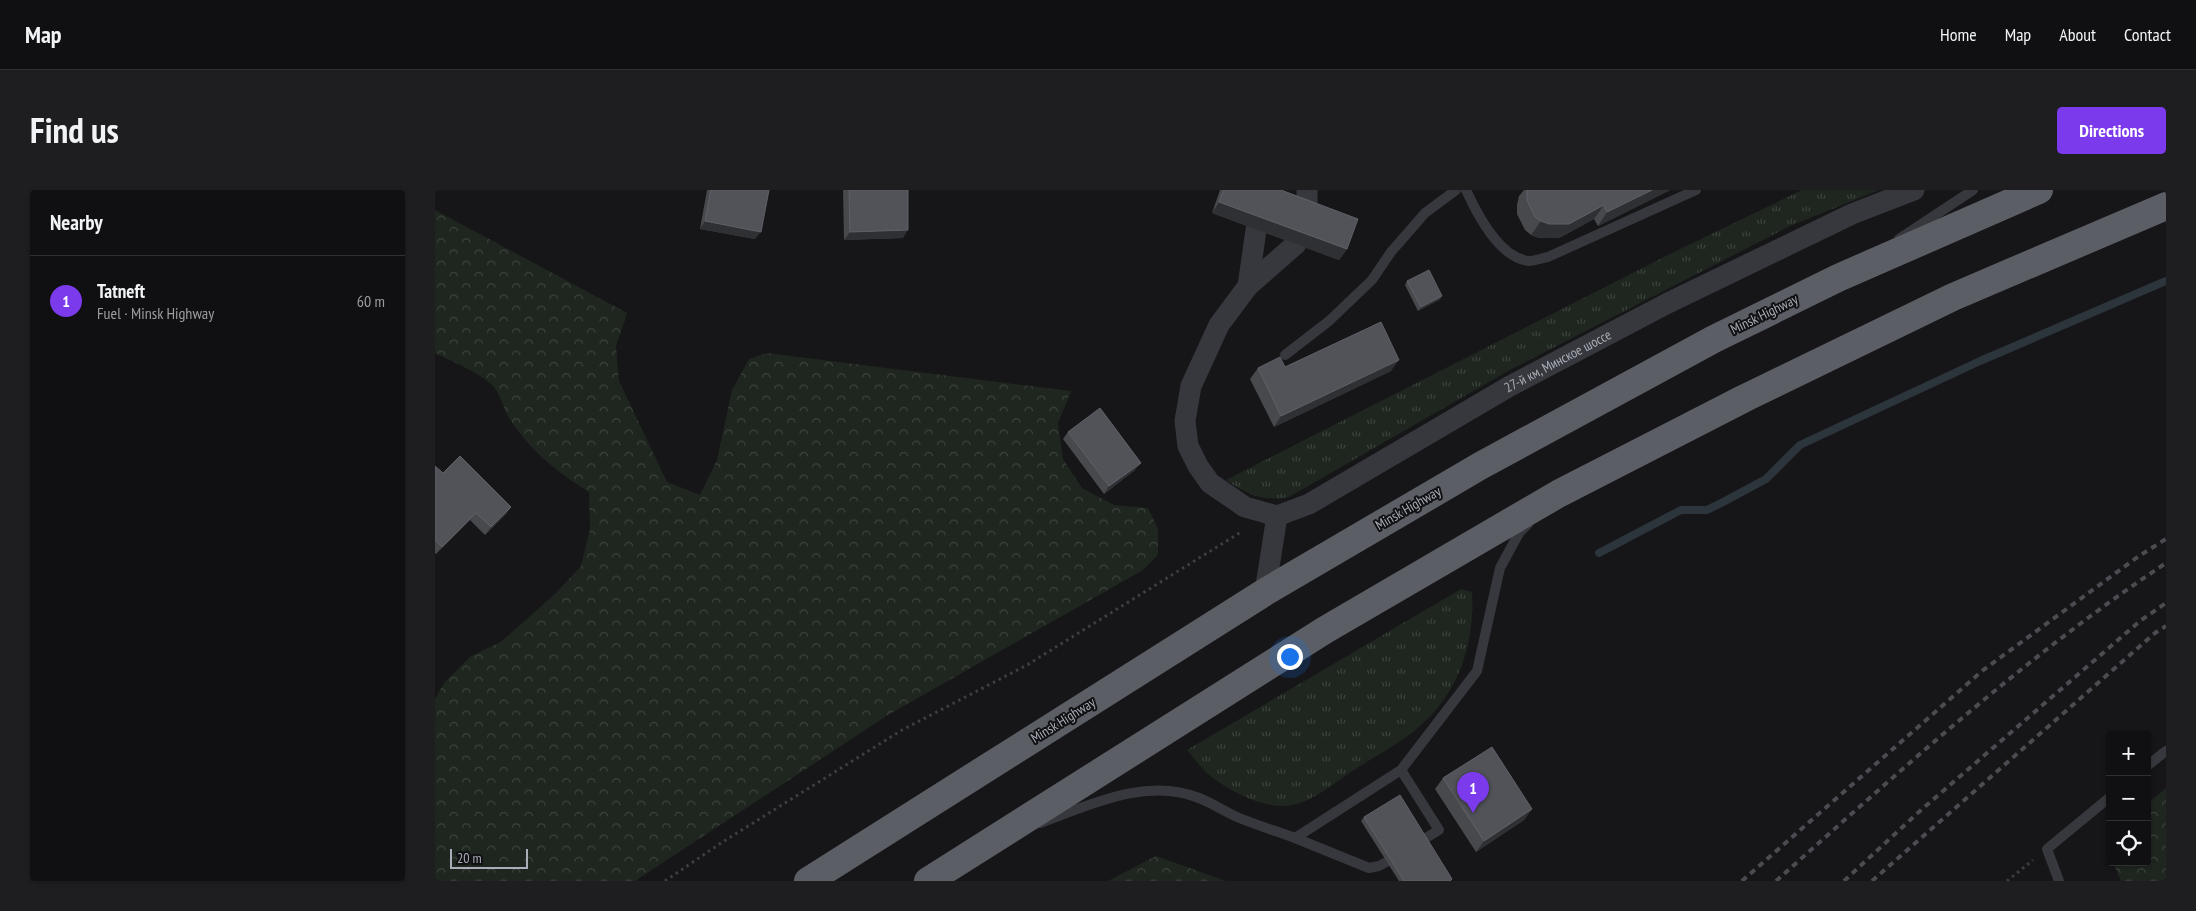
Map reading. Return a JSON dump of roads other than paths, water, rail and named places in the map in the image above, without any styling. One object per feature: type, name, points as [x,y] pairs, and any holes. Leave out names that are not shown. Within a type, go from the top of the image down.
[{"type":"highway","name":"Minsk Highway","points":[[808,881],[1265,592],[1489,461],[1713,339],[1838,278],[2039,190]]},
{"type":"highway","points":[[928,881],[1325,630],[1558,494],[1745,398],[1953,297],[2166,206]]},
{"type":"street","points":[[1307,190],[1307,214]]},
{"type":"street","name":"27-й км, Минское шоссе","points":[[1277,516],[1309,504],[1511,386],[1668,303],[1852,214],[1914,190]]},
{"type":"street","points":[[1248,286],[1257,230]]},
{"type":"street","points":[[1265,592],[1277,516],[1245,508],[1210,483],[1198,466],[1188,446],[1185,421],[1191,386],[1219,325],[1248,286],[1296,244]]},
{"type":"lane","points":[[1285,355],[1329,321],[1372,280],[1391,252],[1425,213],[1456,190]]},
{"type":"lane","points":[[1466,190],[1477,216],[1504,249],[1515,258],[1530,261],[1548,257],[1696,190]]},
{"type":"lane","points":[[1838,278],[1973,190]]},
{"type":"lane","points":[[1295,838],[1401,770],[1477,672],[1500,568],[1519,533],[1558,494]]},
{"type":"lane","points":[[2151,763],[2166,751]]},
{"type":"lane","points":[[988,843],[1110,798],[1140,791],[1169,791],[1198,798],[1237,816],[1369,868],[1387,862],[1439,830],[1401,770]]},
{"type":"lane","points":[[2059,881],[2047,849],[2106,800]]},
{"type":"waterway","points":[[1599,553],[1681,510],[1707,510],[1766,479],[1800,445],[1980,361],[2166,281]]},
{"type":"railway","points":[[1742,881],[1982,671],[2139,556],[2166,539]]},
{"type":"railway","points":[[1776,881],[1917,756],[2014,675],[2114,599],[2166,563]]},
{"type":"railway","points":[[1844,881],[1921,810],[2140,621],[2166,603]]},
{"type":"railway","points":[[1872,881],[2155,633],[2166,626]]},
{"type":"place","name":"Tatneft","points":[[1473,813]]}]
